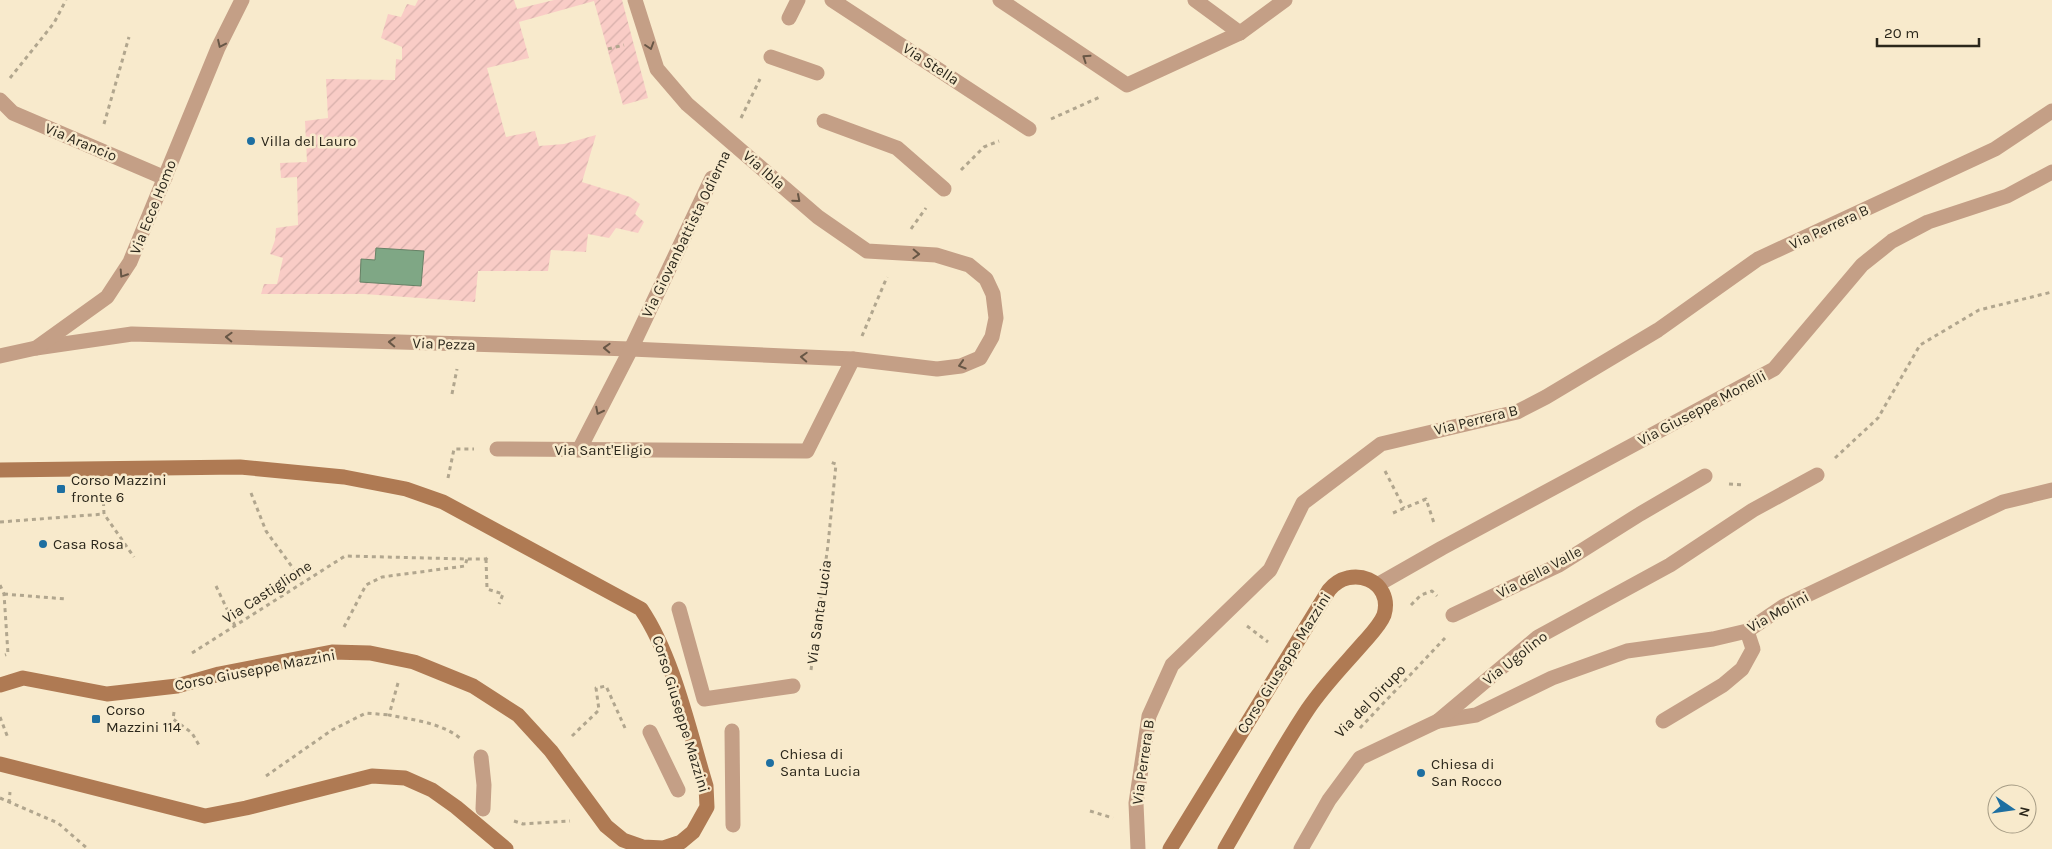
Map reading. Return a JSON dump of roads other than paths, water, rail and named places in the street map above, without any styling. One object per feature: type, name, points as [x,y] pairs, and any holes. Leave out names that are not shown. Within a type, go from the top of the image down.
[{"type":"street","name":"Via Ecce Homo","points":[[0,356],[36,348],[107,297],[130,262],[218,48],[242,0]]},
{"type":"street","name":"Via Ibla","points":[[635,0],[657,69],[687,104],[818,217],[867,251]]},
{"type":"street","points":[[790,18],[798,0]]},
{"type":"street","name":"Via Stella","points":[[832,0],[1029,129]]},
{"type":"street","points":[[1000,0],[1126,85],[1240,33],[1286,0]]},
{"type":"street","points":[[1195,0],[1240,33]]},
{"type":"street","points":[[770,57],[817,73]]},
{"type":"street","name":"Via Arancio","points":[[0,100],[13,113],[165,178]]},
{"type":"street","name":"Via Perrera B","points":[[1138,849],[1136,804],[1149,716],[1172,665],[1270,570],[1303,503],[1380,444],[1517,412],[1658,330],[1758,260],[1994,149],[2052,111]]},
{"type":"street","points":[[824,121],[897,148],[944,189]]},
{"type":"street","name":"Via Giuseppe Monelli","points":[[1377,585],[1774,369],[1862,265],[1892,241],[1928,222],[2007,196],[2052,172]]},
{"type":"street","name":"Via Giovanbattista Odierna","points":[[579,450],[631,349],[712,178]]},
{"type":"street","name":"Via Pezza","points":[[36,348],[132,334],[631,349],[853,359],[919,369],[961,366],[980,358],[992,337],[996,318],[993,294],[986,279],[969,265],[936,255],[867,251]]},
{"type":"street","name":"Via Sant'Eligio","points":[[497,449],[807,451],[853,359]]},
{"type":"street","name":"Corso Giuseppe Mazzini","points":[[0,470],[240,467],[344,477],[406,489],[443,502],[641,608],[654,628],[664,653],[706,786],[707,807],[693,832],[681,842],[663,848],[643,847],[623,840],[606,826],[558,760],[518,715],[473,686],[414,662],[370,653],[332,652],[220,674],[176,686],[106,694],[23,678],[0,685]]},
{"type":"street","name":"Via Ugolino","points":[[1301,849],[1329,800],[1360,758],[1438,721],[1538,637],[1670,565],[1753,510],[1818,475]]},
{"type":"street","name":"Via della Valle","points":[[1453,615],[1559,565],[1705,476]]},
{"type":"street","name":"Via Molini","points":[[1438,721],[1476,715],[1552,678],[1627,651],[1712,640],[1747,631],[1784,606],[2003,502],[2052,490]]},
{"type":"street","name":"Corso Giuseppe Mazzini","points":[[1170,849],[1329,590],[1335,583],[1350,576],[1366,578],[1377,585]]},
{"type":"street","points":[[1225,849],[1309,708],[1379,623],[1385,606],[1377,585]]},
{"type":"street","points":[[679,609],[704,700],[793,686]]},
{"type":"street","points":[[1663,721],[1723,685],[1742,669],[1753,649],[1747,631]]},
{"type":"street","points":[[732,731],[733,825]]},
{"type":"street","points":[[650,732],[678,790]]},
{"type":"street","points":[[481,757],[484,785],[483,809]]},
{"type":"street","points":[[0,764],[205,816],[246,808],[372,776],[405,778],[432,790],[456,807],[506,849]]},
{"type":"place","name":"Villa del Lauro","points":[[251,141]]},
{"type":"place","name":"Corso Mazzini fronte 6","points":[[61,489]]},
{"type":"place","name":"Casa Rosa","points":[[43,544]]},
{"type":"place","name":"Corso Mazzini 114","points":[[96,719]]},
{"type":"place","name":"Chiesa di Santa Lucia","points":[[770,763]]},
{"type":"place","name":"Chiesa di San Rocco","points":[[1421,773]]}]
